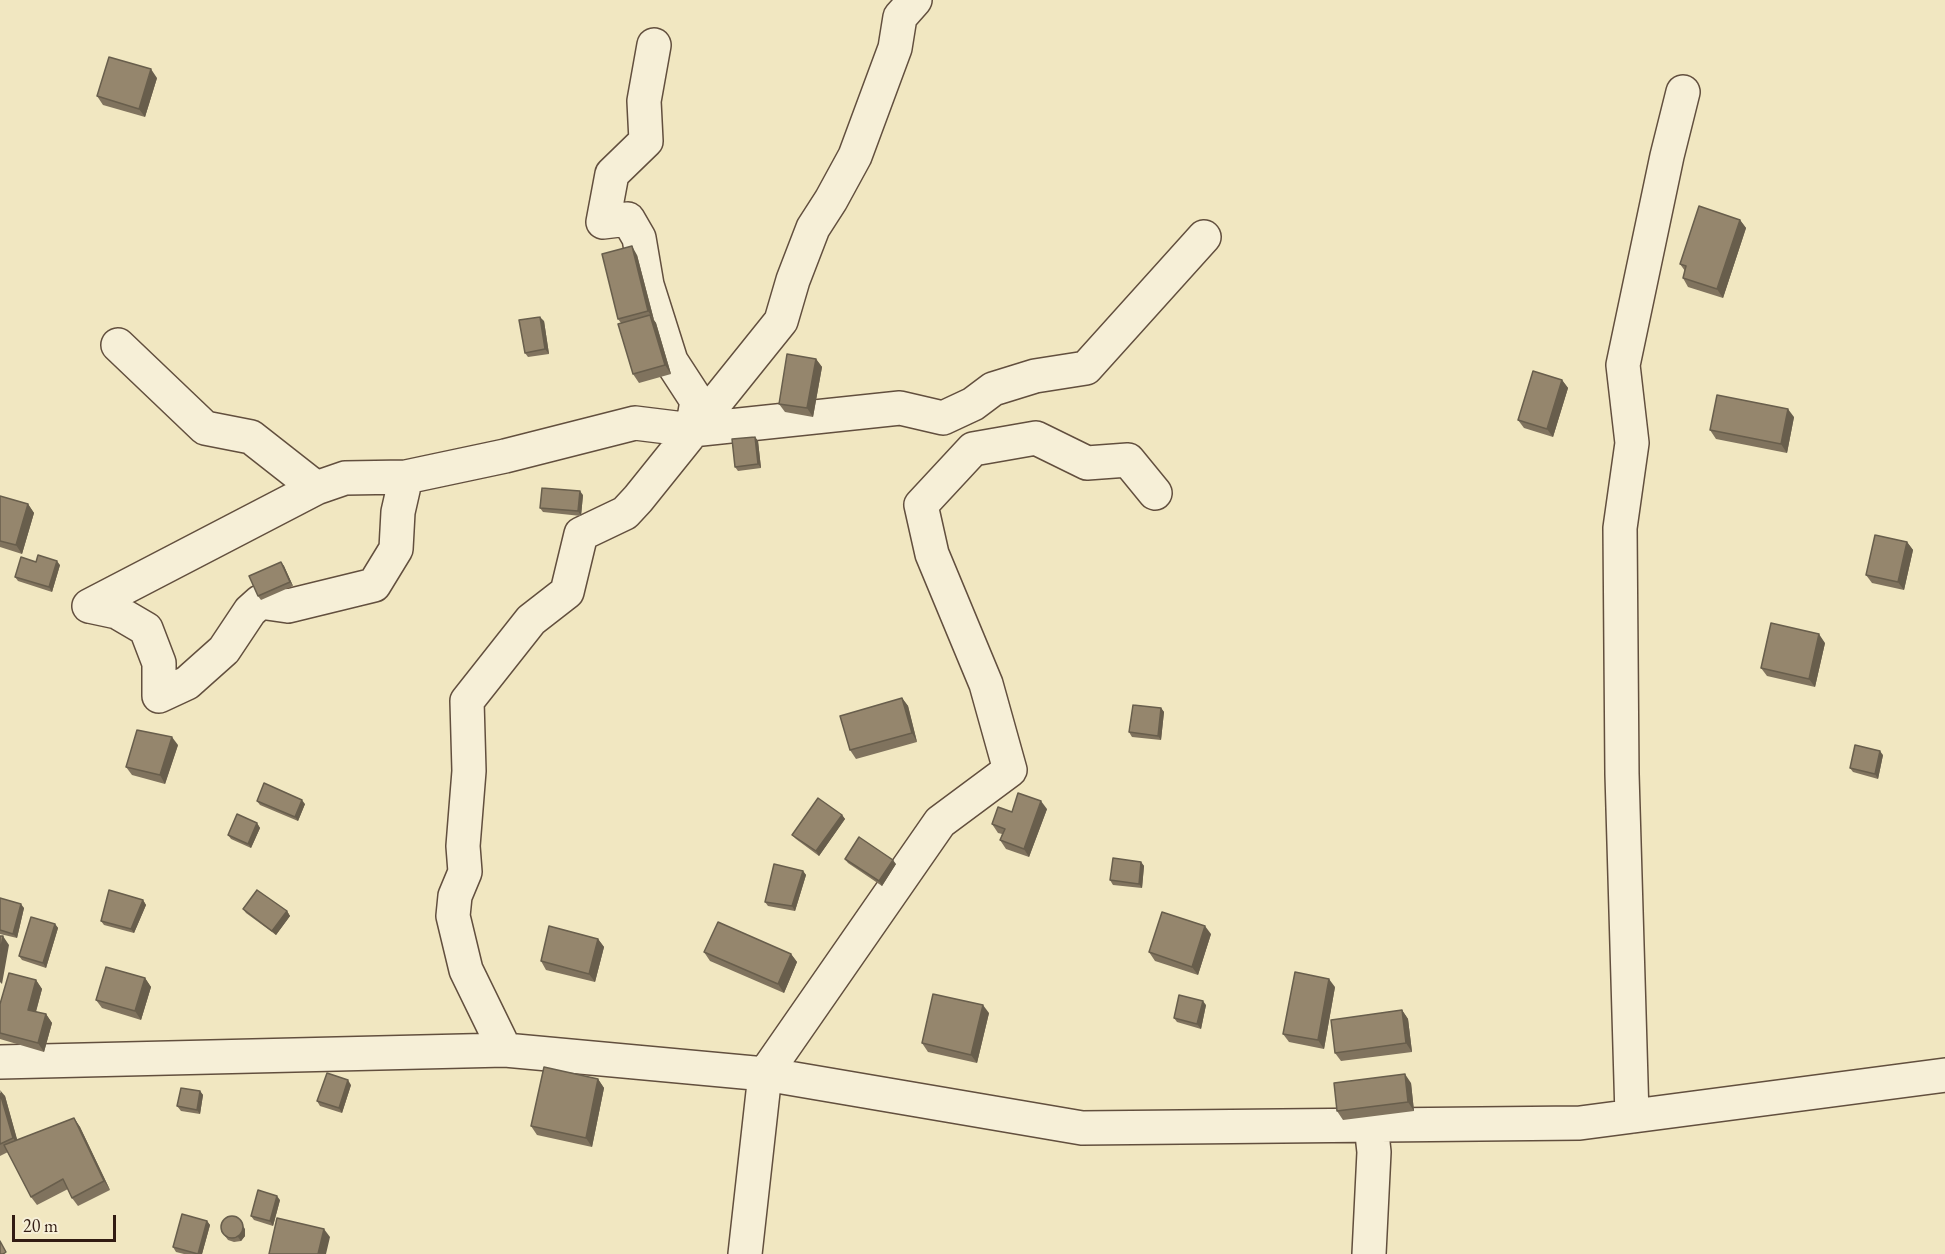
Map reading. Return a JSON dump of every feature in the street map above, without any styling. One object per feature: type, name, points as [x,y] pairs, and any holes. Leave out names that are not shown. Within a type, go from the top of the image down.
[{"type":"street","points":[[505,1050],[466,970],[453,916],[455,896],[465,872],[464,846],[469,771],[467,701],[531,620],[567,592],[581,534],[625,513],[781,321],[793,280],[813,228],[831,201],[855,156],[895,48],[900,17],[915,0]]},
{"type":"street","points":[[654,45],[644,101],[646,141],[612,174],[603,222],[628,219],[639,238],[647,285],[671,361],[697,401],[692,430]]},
{"type":"street","points":[[1632,1116],[1622,774],[1620,528],[1632,443],[1623,365],[1667,156],[1683,92]]},
{"type":"street","points":[[406,477],[398,512],[396,549],[374,585],[288,606],[260,602],[250,611],[224,650],[187,683],[159,696],[159,663],[146,629],[117,612],[89,606],[316,488],[345,478],[406,477],[505,456],[635,423],[692,430],[900,408],[943,418],[973,404],[993,389],[1035,376],[1086,368],[1204,237]]},
{"type":"street","points":[[118,345],[205,428],[251,437],[316,488]]},
{"type":"street","points":[[745,1254],[765,1074],[940,822],[1010,770],[987,684],[932,554],[921,506],[973,449],[1036,438],[1087,463],[1128,460],[1155,493]]},
{"type":"street","points":[[0,1062],[505,1050],[765,1074],[1082,1128],[1580,1123],[1945,1075]]},
{"type":"street","points":[[1369,1254],[1374,1152],[1371,1125]]},
{"type":"building","points":[[109,57],[151,69],[139,109],[97,96]]},
{"type":"building","points":[[1699,206],[1740,220],[1717,289],[1683,278],[1686,266],[1680,264]]},
{"type":"building","points":[[632,246],[648,311],[618,319],[602,254]]},
{"type":"building","points":[[650,315],[665,365],[633,374],[618,324]]},
{"type":"building","points":[[540,317],[545,349],[525,353],[519,320]]},
{"type":"building","points":[[787,354],[816,359],[807,408],[779,404]]},
{"type":"building","points":[[1533,371],[1562,380],[1547,429],[1518,420]]},
{"type":"building","points":[[1717,395],[1788,409],[1781,444],[1710,430]]},
{"type":"building","points":[[755,437],[758,464],[735,467],[732,439]]},
{"type":"building","points":[[542,488],[580,491],[578,511],[540,508]]},
{"type":"building","points":[[0,496],[28,504],[16,545],[0,541]]},
{"type":"building","points":[[1875,535],[1907,542],[1898,582],[1866,575]]},
{"type":"building","points":[[38,555],[57,561],[49,587],[15,577],[21,557],[36,562]]},
{"type":"building","points":[[281,562],[290,582],[258,596],[249,576]]},
{"type":"building","points":[[1771,623],[1819,634],[1809,679],[1761,668]]},
{"type":"building","points":[[902,698],[912,733],[850,750],[840,716]]},
{"type":"building","points":[[1133,705],[1161,708],[1158,736],[1129,732]]},
{"type":"building","points":[[137,730],[172,737],[160,775],[126,767]]},
{"type":"building","points":[[1855,745],[1880,751],[1875,774],[1850,768]]},
{"type":"building","points":[[264,783],[302,800],[295,817],[257,801]]},
{"type":"building","points":[[1018,793],[1041,801],[1024,849],[1000,840],[1005,829],[992,824],[998,807],[1012,812]]},
{"type":"building","points":[[818,798],[842,815],[816,851],[792,835]]},
{"type":"building","points":[[237,814],[257,823],[248,844],[228,835]]},
{"type":"building","points":[[859,837],[893,860],[879,881],[845,859]]},
{"type":"building","points":[[1113,858],[1141,862],[1139,884],[1110,880]]},
{"type":"building","points":[[774,864],[803,871],[792,906],[765,902]]},
{"type":"building","points":[[109,890],[143,900],[131,929],[101,921]]},
{"type":"building","points":[[257,890],[287,911],[272,931],[243,909]]},
{"type":"building","points":[[0,898],[21,904],[13,934],[0,930]]},
{"type":"building","points":[[1162,912],[1205,926],[1192,967],[1149,952]]},
{"type":"building","points":[[31,917],[55,924],[43,963],[19,956]]},
{"type":"building","points":[[718,922],[791,954],[778,984],[704,952]]},
{"type":"building","points":[[549,926],[598,939],[589,974],[541,961]]},
{"type":"building","points":[[0,936],[3,936],[0,953]]},
{"type":"building","points":[[106,967],[145,978],[135,1011],[96,1000]]},
{"type":"building","points":[[1295,972],[1329,979],[1318,1040],[1283,1034]]},
{"type":"building","points":[[9,973],[36,980],[28,1010],[46,1014],[38,1043],[0,1033],[0,1004]]},
{"type":"building","points":[[933,994],[983,1005],[971,1055],[922,1043]]},
{"type":"building","points":[[1179,995],[1203,1001],[1197,1024],[1174,1018]]},
{"type":"building","points":[[1402,1010],[1406,1043],[1335,1053],[1331,1020]]},
{"type":"building","points":[[544,1067],[598,1079],[586,1138],[531,1126]]},
{"type":"building","points":[[327,1073],[348,1080],[339,1108],[317,1101]]},
{"type":"building","points":[[1405,1074],[1408,1102],[1337,1111],[1334,1083]]},
{"type":"building","points":[[181,1088],[200,1091],[197,1110],[177,1106]]},
{"type":"building","points":[[0,1093],[13,1138],[0,1144]]},
{"type":"building","points":[[74,1118],[104,1181],[72,1198],[63,1179],[31,1197],[4,1145]]},
{"type":"building","points":[[258,1190],[277,1196],[270,1221],[251,1216]]},
{"type":"building","points":[[182,1214],[207,1221],[198,1254],[173,1247]]},
{"type":"building","points":[[232,1216],[242,1223],[243,1227],[236,1237],[232,1238],[222,1231],[221,1227],[228,1217]]},
{"type":"building","points":[[277,1218],[324,1229],[318,1254],[269,1254]]},
{"type":"building","points":[[0,1241],[6,1252],[3,1254],[0,1254]]}]
